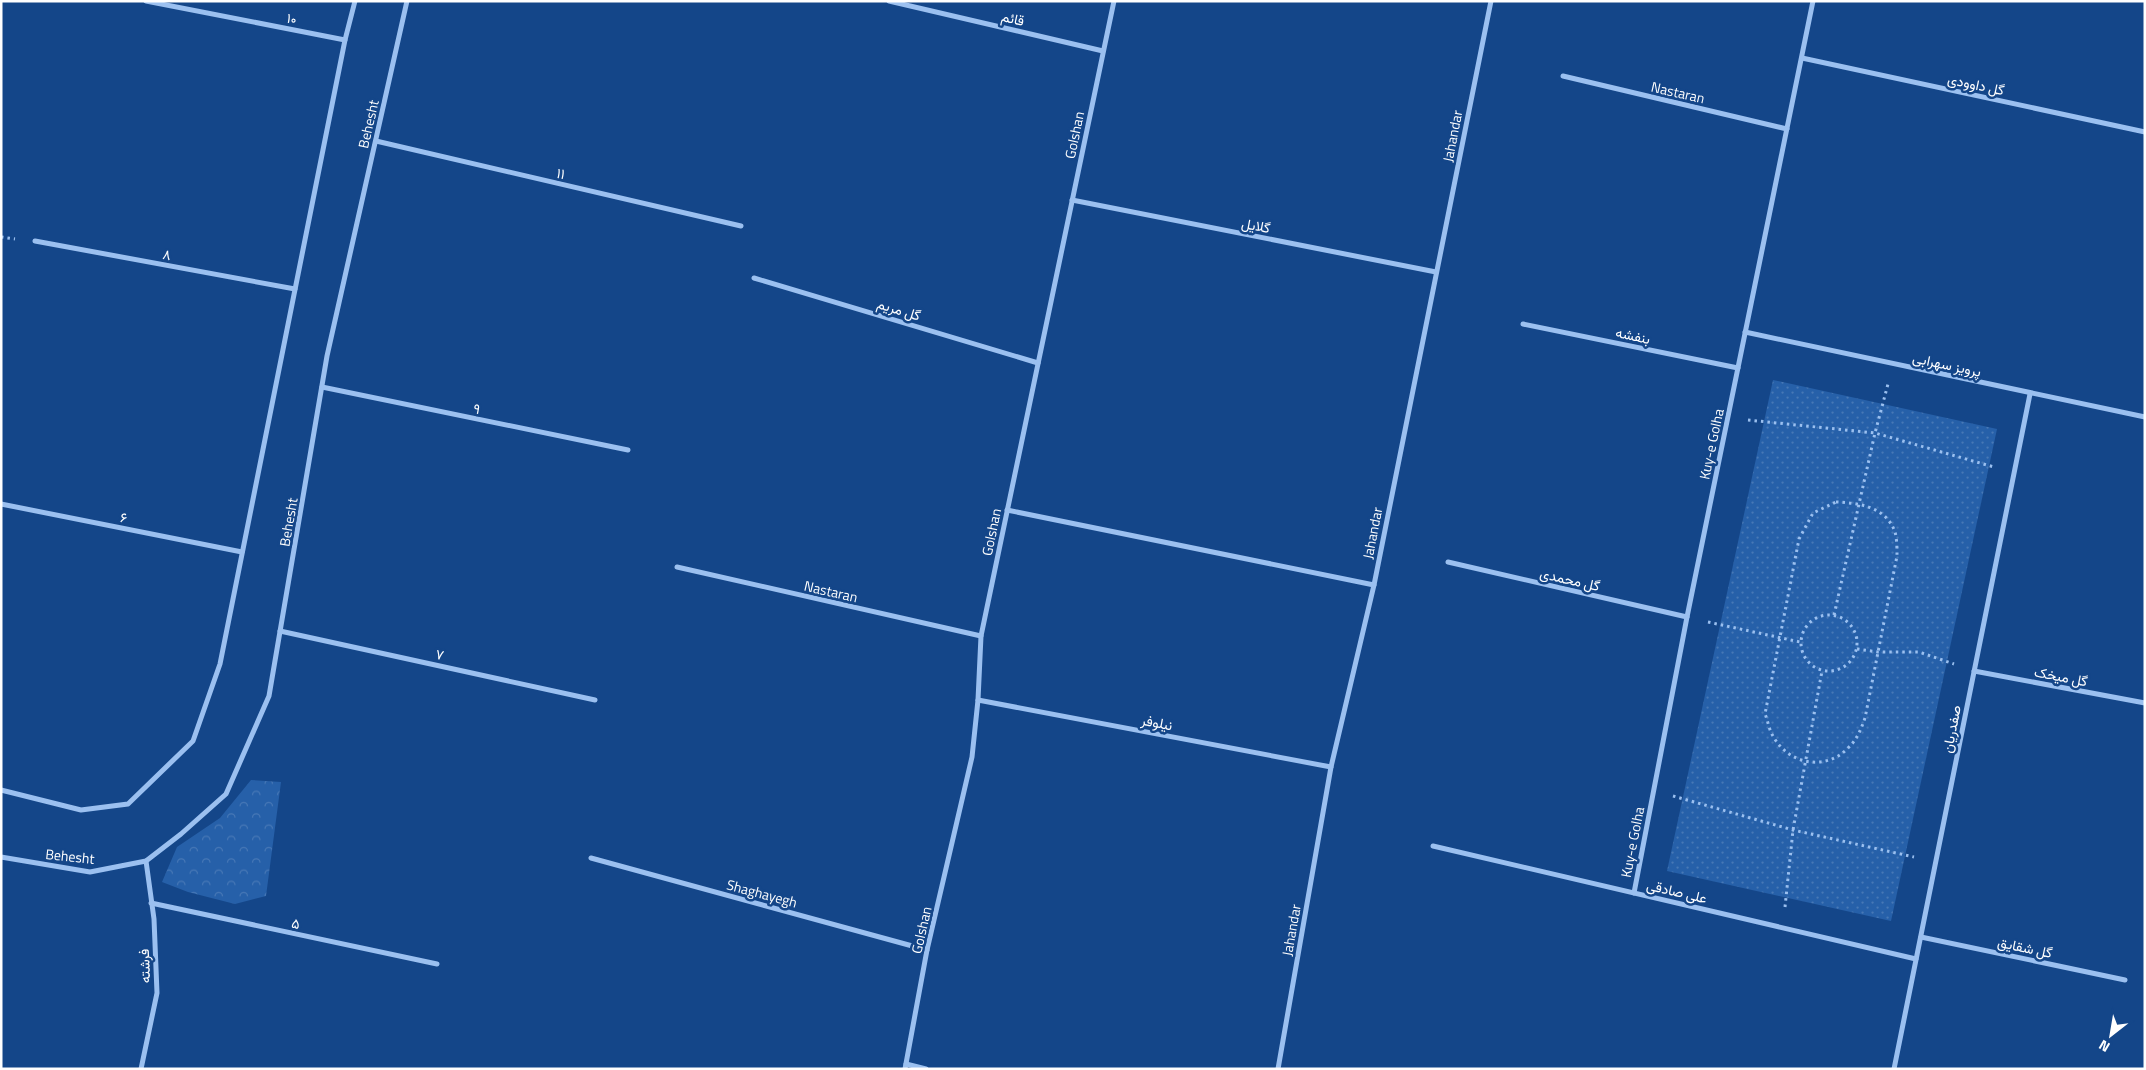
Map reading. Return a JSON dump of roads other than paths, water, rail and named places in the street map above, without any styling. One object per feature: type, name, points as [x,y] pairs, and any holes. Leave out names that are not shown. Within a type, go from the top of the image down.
[{"type":"street","name":"۱۰","points":[[146,1],[345,40]]},
{"type":"street","points":[[1,790],[80,810],[128,804],[193,741],[220,664],[345,40],[355,1]]},
{"type":"street","name":"Behesht","points":[[1,857],[90,872],[146,861],[181,834],[226,794],[269,696],[322,387],[407,1]]},
{"type":"street","name":"قائم","points":[[889,1],[1103,51]]},
{"type":"street","name":"Golshan","points":[[905,1066],[927,950],[972,757],[978,700],[981,636],[1114,1]]},
{"type":"street","name":"Jahandar","points":[[1278,1069],[1331,767],[1374,585],[1491,1]]},
{"type":"street","name":"Kuy-e Golha","points":[[1634,892],[1687,617],[1813,1]]},
{"type":"street","name":"گل داوودی","points":[[1802,58],[2145,132]]},
{"type":"street","name":"Nastaran","points":[[1564,76],[1787,129]]},
{"type":"street","name":"۱۱","points":[[376,141],[741,226]]},
{"type":"street","name":"گلایل","points":[[1072,200],[1436,272]]},
{"type":"street","name":"۸","points":[[35,241],[295,289]]},
{"type":"street","name":"گل مریم","points":[[754,278],[1038,362]]},
{"type":"street","name":"بنفشه","points":[[1523,324],[1738,368]]},
{"type":"street","name":"پرویز سهرابی","points":[[1745,332],[2145,417]]},
{"type":"street","name":"۹","points":[[322,387],[628,450]]},
{"type":"street","name":"صفدریان","points":[[1894,1069],[2030,394]]},
{"type":"street","name":"۶","points":[[1,504],[242,552]]},
{"type":"street","points":[[1007,510],[1374,585]]},
{"type":"street","name":"گل محمدی","points":[[1448,562],[1687,617]]},
{"type":"street","name":"Nastaran","points":[[677,567],[981,636]]},
{"type":"street","name":"۷","points":[[280,631],[595,700]]},
{"type":"street","name":"گل میخک","points":[[1974,671],[2145,703]]},
{"type":"street","name":"نیلوفر","points":[[978,700],[1331,767]]},
{"type":"street","name":"علی صادقی","points":[[1433,846],[1916,959]]},
{"type":"street","name":"Shaghayegh","points":[[591,858],[927,950]]},
{"type":"street","name":"فرشته","points":[[141,1069],[157,993],[154,919],[146,861]]},
{"type":"street","name":"۵","points":[[151,903],[437,964]]},
{"type":"street","name":"گل شقایق","points":[[1921,937],[2125,980]]},
{"type":"street","points":[[905,1066],[926,1069]]}]
